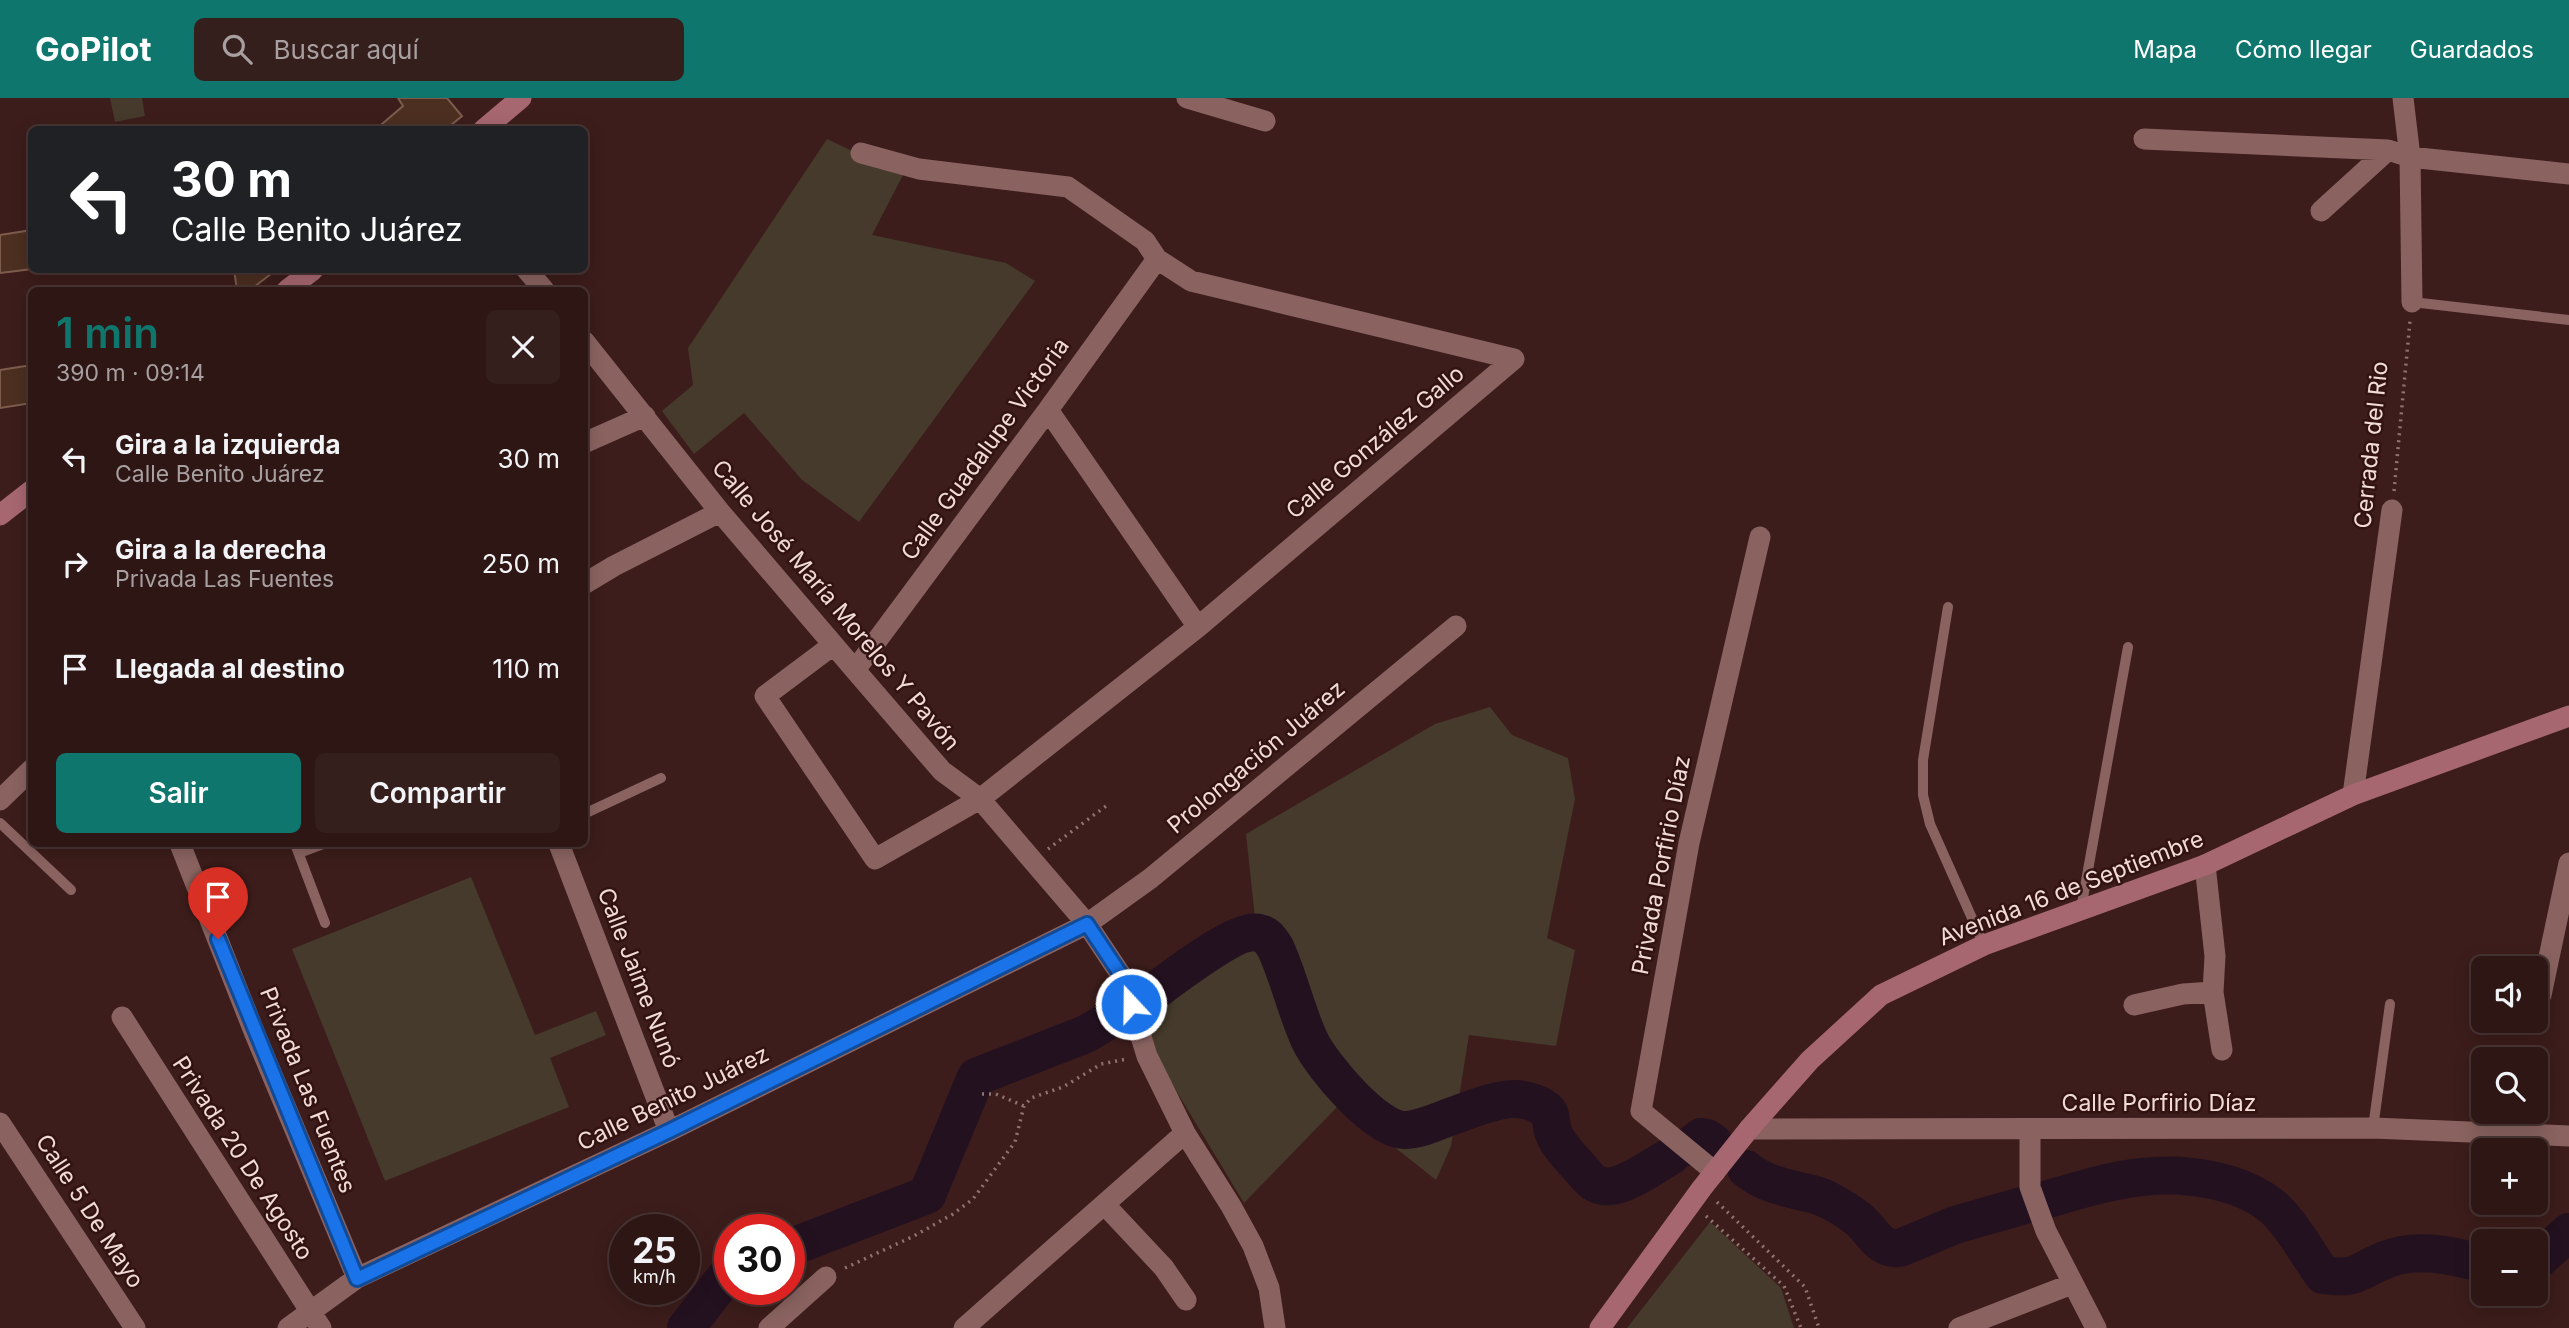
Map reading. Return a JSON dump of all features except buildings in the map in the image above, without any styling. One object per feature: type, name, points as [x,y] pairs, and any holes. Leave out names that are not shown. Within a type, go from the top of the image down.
[{"type":"main road","points":[[488,126],[521,98]]},
{"type":"main road","points":[[293,287],[310,273]]},
{"type":"main road","points":[[0,515],[28,493]]},
{"type":"main road","name":"Avenida 16 de Septiembre","points":[[1600,1328],[1749,1129],[1810,1060],[1881,995],[1984,945],[2205,865],[2353,794],[2569,716]]},
{"type":"street","points":[[1187,98],[1265,121]]},
{"type":"street","points":[[2403,98],[2410,157],[2412,302]]},
{"type":"street","points":[[2144,139],[2388,150],[2410,157],[2569,174]]},
{"type":"street","points":[[2321,211],[2388,150]]},
{"type":"street","points":[[861,153],[919,169],[1068,187],[1145,241],[1157,259]]},
{"type":"street","name":"Calle Guadalupe Victoria","points":[[855,670],[1157,259]]},
{"type":"street","name":"Calle González Gallo","points":[[833,645],[765,696],[875,859],[980,799],[1198,627],[1514,359],[1191,282],[1157,259]]},
{"type":"street","points":[[530,273],[541,287]]},
{"type":"street","name":"Calle José María Morelos Y Pavón","points":[[588,346],[720,512],[833,645],[942,771],[980,799],[1087,924]]},
{"type":"street","points":[[1048,410],[1198,627]]},
{"type":"street","points":[[588,441],[645,416]]},
{"type":"street","name":"Cerrada del Rio","points":[[2353,794],[2392,510]]},
{"type":"street","points":[[588,582],[720,512]]},
{"type":"street","name":"Privada Porfirio Díaz","points":[[1703,1188],[1642,1111],[1689,843],[1760,537]]},
{"type":"street","name":"Prolongación Juárez","points":[[1087,924],[1151,878],[1456,626]]},
{"type":"street","points":[[0,800],[28,773]]},
{"type":"street","name":"Privada Las Fuentes","points":[[181,847],[255,1034],[357,1279]]},
{"type":"street","name":"Calle Jaime Nunó","points":[[560,847],[669,1131]]},
{"type":"street","points":[[2548,962],[2569,863]]},
{"type":"street","points":[[2205,865],[2215,956],[2213,992],[2222,1050]]},
{"type":"street","points":[[1087,924],[1123,978],[1147,1056],[1185,1133],[1253,1246],[1269,1288],[1275,1328]]},
{"type":"street","name":"Calle Benito Juárez","points":[[288,1328],[316,1320],[357,1279],[669,1131],[1087,924]]},
{"type":"street","points":[[2134,1005],[2183,994],[2213,992]]},
{"type":"street","name":"Privada 20 De Agosto","points":[[121,1017],[316,1320]]},
{"type":"street","name":"Calle 5 De Mayo","points":[[0,1123],[135,1328]]},
{"type":"street","name":"Calle Porfirio Díaz","points":[[1749,1129],[2373,1128],[2569,1136]]},
{"type":"street","points":[[2030,1130],[2031,1187],[2046,1231],[2096,1328]]},
{"type":"street","points":[[964,1328],[1185,1133]]},
{"type":"street","points":[[1105,1205],[1164,1268],[1186,1300]]},
{"type":"street","points":[[769,1328],[826,1277]]},
{"type":"street","points":[[1959,1328],[2072,1284]]},
{"type":"lane","points":[[2412,302],[2569,320]]},
{"type":"lane","points":[[1948,607],[1923,760],[1923,795],[1930,824],[1984,945]]},
{"type":"lane","points":[[2081,909],[2128,647]]},
{"type":"lane","points":[[588,812],[661,778]]},
{"type":"lane","points":[[0,823],[71,890]]},
{"type":"lane","points":[[297,848],[324,923]]},
{"type":"lane","points":[[2373,1128],[2390,1003]]},
{"type":"path","name":"Cerrada del Rio","points":[[2392,510],[2412,302]]},
{"type":"path","points":[[1032,860],[1106,806]]},
{"type":"path","points":[[826,1277],[914,1236],[963,1208],[994,1173],[1015,1142],[1024,1106],[1031,1098],[1063,1087],[1101,1063],[1147,1056]]},
{"type":"path","points":[[982,1094],[996,1094],[1024,1106]]},
{"type":"path","points":[[1703,1188],[1784,1286],[1801,1328]]},
{"type":"path","points":[[1703,1188],[1805,1287],[1819,1328]]},
{"type":"shaded area","points":[[110,98],[142,98],[145,116],[115,122]]},
{"type":"shaded area","points":[[827,139],[903,175],[872,235],[1006,263],[1035,281],[859,522],[802,480],[744,413],[694,454],[662,411],[693,385],[688,348]]},
{"type":"shaded area","points":[[1490,707],[1512,735],[1568,758],[1575,799],[1547,938],[1575,950],[1556,1046],[1469,1035],[1451,1146],[1436,1180],[1340,1104],[1244,1203],[1160,1064],[1137,989],[1255,918],[1246,834],[1435,724]]},
{"type":"shaded area","points":[[471,877],[535,1035],[596,1011],[606,1035],[550,1058],[569,1107],[385,1181],[292,949]]},
{"type":"shaded area","points":[[1710,1222],[1781,1288],[1794,1328],[1627,1328]]},
{"type":"waterway","points":[[1141,1001],[1217,948],[1234,939],[1259,933],[1268,938],[1275,947],[1305,1030],[1316,1052],[1351,1095],[1379,1120],[1404,1130],[1494,1102],[1514,1099],[1532,1102],[1549,1112],[1554,1134],[1566,1152],[1587,1176],[1604,1186],[1623,1183],[1671,1156]]},
{"type":"waterway","points":[[805,1242],[927,1195],[976,1077],[1086,1034],[1118,1015]]},
{"type":"waterway","points":[[1688,1147],[1701,1137],[1714,1143]]},
{"type":"waterway","points":[[1746,1169],[1768,1182],[1834,1203],[1857,1218],[1881,1243],[1892,1248],[1900,1248],[1955,1225],[2025,1205]]},
{"type":"waterway","points":[[2042,1201],[2130,1179],[2159,1176],[2196,1177],[2233,1186],[2266,1202],[2285,1220],[2323,1275],[2350,1276],[2385,1260],[2409,1254],[2447,1255],[2471,1261]]},
{"type":"waterway","points":[[2548,1251],[2569,1232]]},
{"type":"waterway","points":[[686,1328],[714,1292]]},
{"type":"route","points":[[218,939],[357,1279],[669,1131],[1087,924],[1123,978],[1131,1004]]}]
